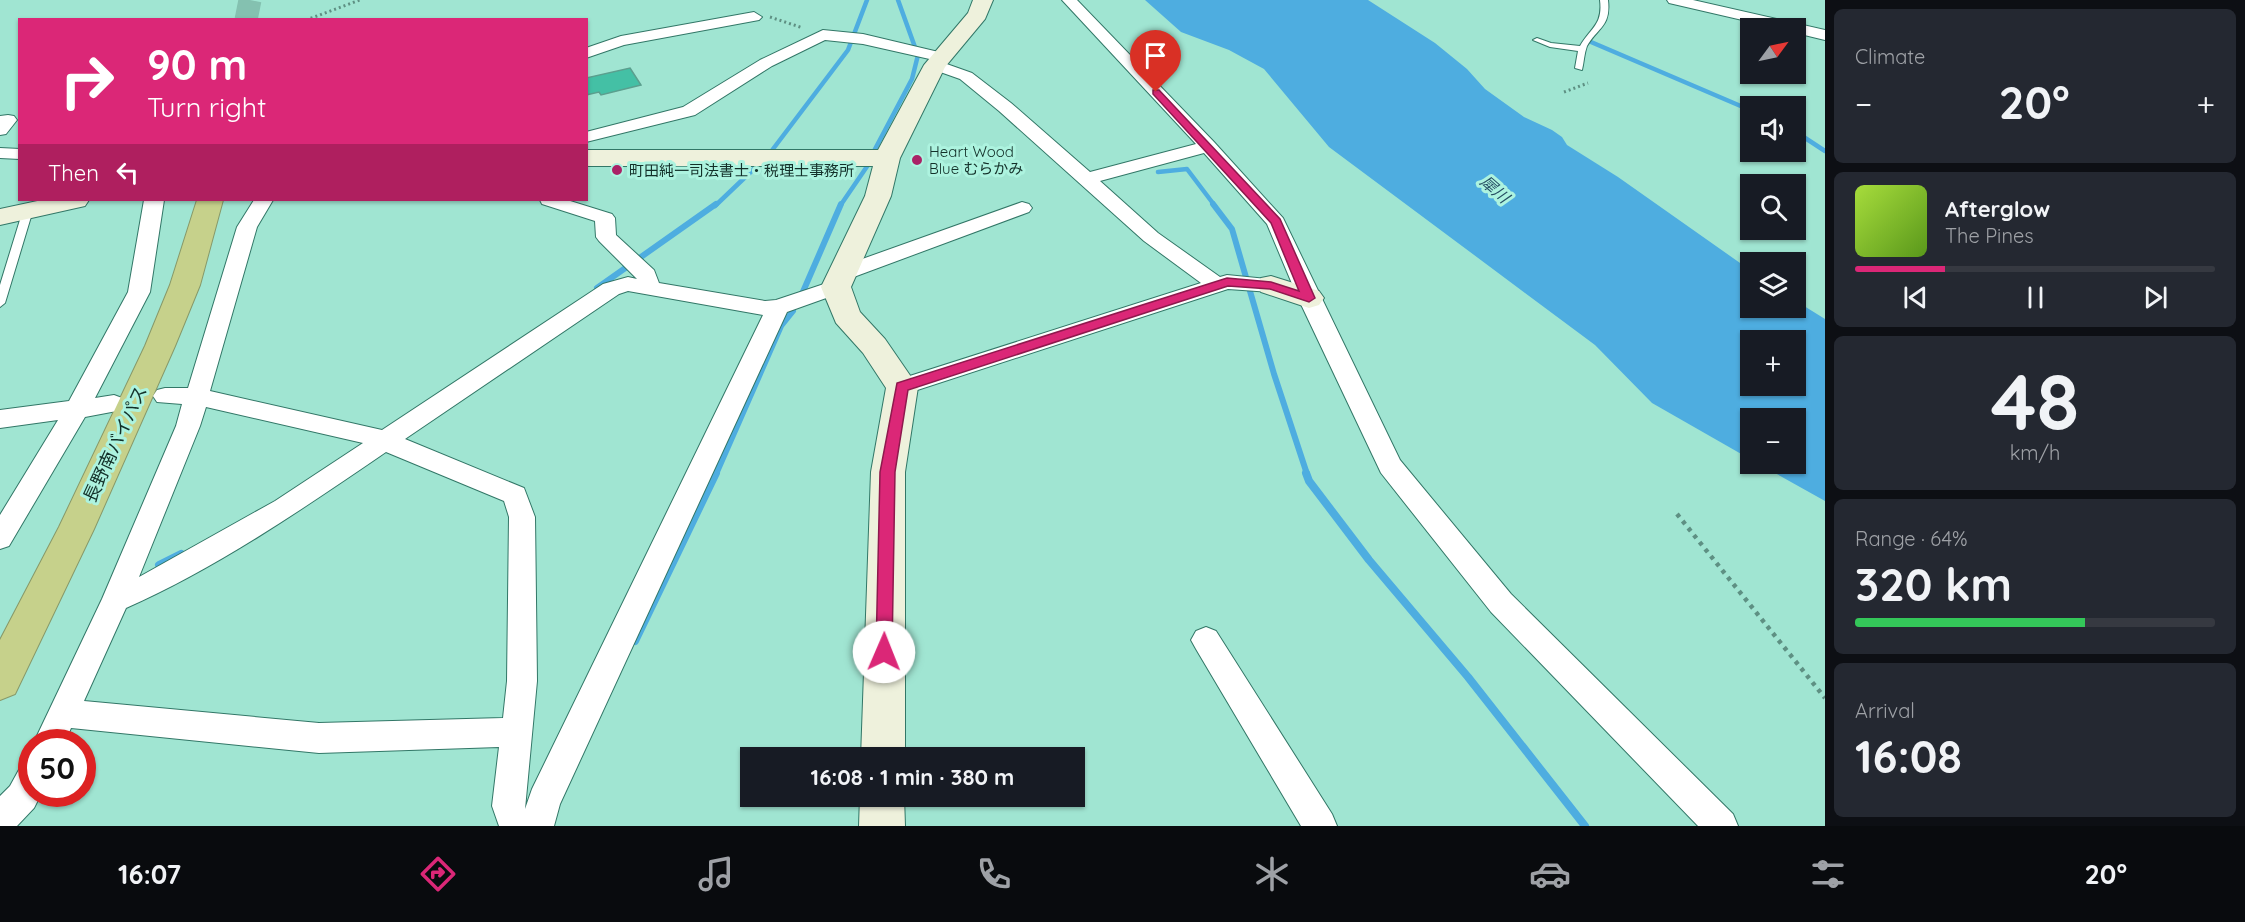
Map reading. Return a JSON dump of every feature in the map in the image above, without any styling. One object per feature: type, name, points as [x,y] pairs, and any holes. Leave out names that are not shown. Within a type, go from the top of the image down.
[{"type":"highway","name":"長野南バイパス","points":[[0,681],[76,529],[160,346],[185,285],[210,201]]},
{"type":"main road","points":[[883,747],[888,472],[902,387],[874,346],[847,316],[840,280],[879,196],[887,158],[938,61],[978,15],[983,0]]},
{"type":"main road","points":[[588,158],[887,158]]},
{"type":"main road","points":[[0,217],[71,201]]},
{"type":"main road","points":[[1271,285],[1309,298]]},
{"type":"main road","points":[[882,807],[882,826]]},
{"type":"street","points":[[1069,0],[1208,146],[1276,222],[1309,298],[1390,466],[1501,603],[1721,826]]},
{"type":"street","points":[[1674,0],[1825,35]]},
{"type":"street","points":[[588,52],[621,41],[754,17]]},
{"type":"street","points":[[588,136],[689,111],[766,63],[823,35],[863,39],[938,61],[966,75],[1151,237],[1222,283]]},
{"type":"street","points":[[0,121],[8,120],[0,130]]},
{"type":"street","points":[[1087,179],[1208,146]]},
{"type":"street","points":[[0,153],[18,154]]},
{"type":"street","points":[[0,538],[77,409],[139,292],[154,201]]},
{"type":"street","points":[[55,729],[116,600],[188,426],[247,227],[262,201]]},
{"type":"street","points":[[552,201],[604,218],[606,237],[647,275],[650,288]]},
{"type":"street","points":[[116,600],[146,587],[284,507],[377,438],[611,289],[628,285],[765,308],[778,307],[1022,208]]},
{"type":"street","points":[[902,387],[1222,283],[1271,285]]},
{"type":"street","points":[[537,826],[543,801],[778,307]]},
{"type":"street","points":[[165,396],[196,396],[377,438],[514,495],[522,517],[522,681],[508,806],[516,826]]},
{"type":"street","points":[[0,420],[114,404]]},
{"type":"street","points":[[1206,640],[1320,826]]},
{"type":"street","points":[[63,713],[319,738],[517,732]]},
{"type":"street","points":[[0,820],[18,801]]},
{"type":"lane","points":[[1579,68],[1582,49],[1603,25],[1606,10],[1604,0]]},
{"type":"lane","points":[[1537,40],[1550,45],[1582,49]]},
{"type":"lane","points":[[0,303],[28,210]]},
{"type":"path","points":[[312,18],[360,0]]},
{"type":"path","points":[[754,17],[774,18],[823,35]]},
{"type":"path","points":[[1564,92],[1588,83]]},
{"type":"path","points":[[1677,514],[1825,698]]},
{"type":"water","name":"犀川","points":[[1145,0],[1368,0],[1435,43],[1467,69],[1485,89],[1524,117],[1552,130],[1562,137],[1567,145],[1618,177],[1740,263],[1740,318],[1806,318],[1806,307],[1825,319],[1825,501],[1777,474],[1806,474],[1806,408],[1740,408],[1740,453],[1652,403],[1595,345],[1329,147],[1264,69],[1229,50],[1181,32]]},
{"type":"building","points":[[630,68],[641,85],[601,95],[599,92],[588,95],[588,78]]},
{"type":"waterway","points":[[770,153],[848,50],[867,0]]},
{"type":"waterway","points":[[898,0],[916,50]]},
{"type":"waterway","points":[[1591,42],[1740,106]]},
{"type":"waterway","points":[[874,151],[912,79],[918,55]]},
{"type":"waterway","points":[[1806,139],[1825,151]]},
{"type":"waterway","points":[[715,206],[759,164]]},
{"type":"waterway","points":[[840,205],[868,165]]},
{"type":"waterway","points":[[1158,172],[1187,169],[1215,206]]},
{"type":"waterway","points":[[597,288],[716,204]]},
{"type":"waterway","points":[[1213,204],[1232,229],[1274,374],[1307,474]]},
{"type":"waterway","points":[[802,294],[840,205]]},
{"type":"waterway","points":[[716,474],[781,326],[793,311]]},
{"type":"waterway","points":[[635,641],[716,473]]},
{"type":"waterway","points":[[1306,473],[1309,481],[1369,560],[1468,677],[1585,826]]},
{"type":"waterway","points":[[159,565],[181,554]]},
{"type":"tunnel","points":[[246,18],[250,0]]},
{"type":"place","name":"Heart Wood Blue むらかみ","points":[[917,160]]},
{"type":"place","name":"町田純一司法書士・税理士事務所","points":[[617,170]]},
{"type":"route","points":[[884,652],[888,472],[902,387],[1227,282],[1271,285],[1309,298],[1276,222],[1156,92]]}]
